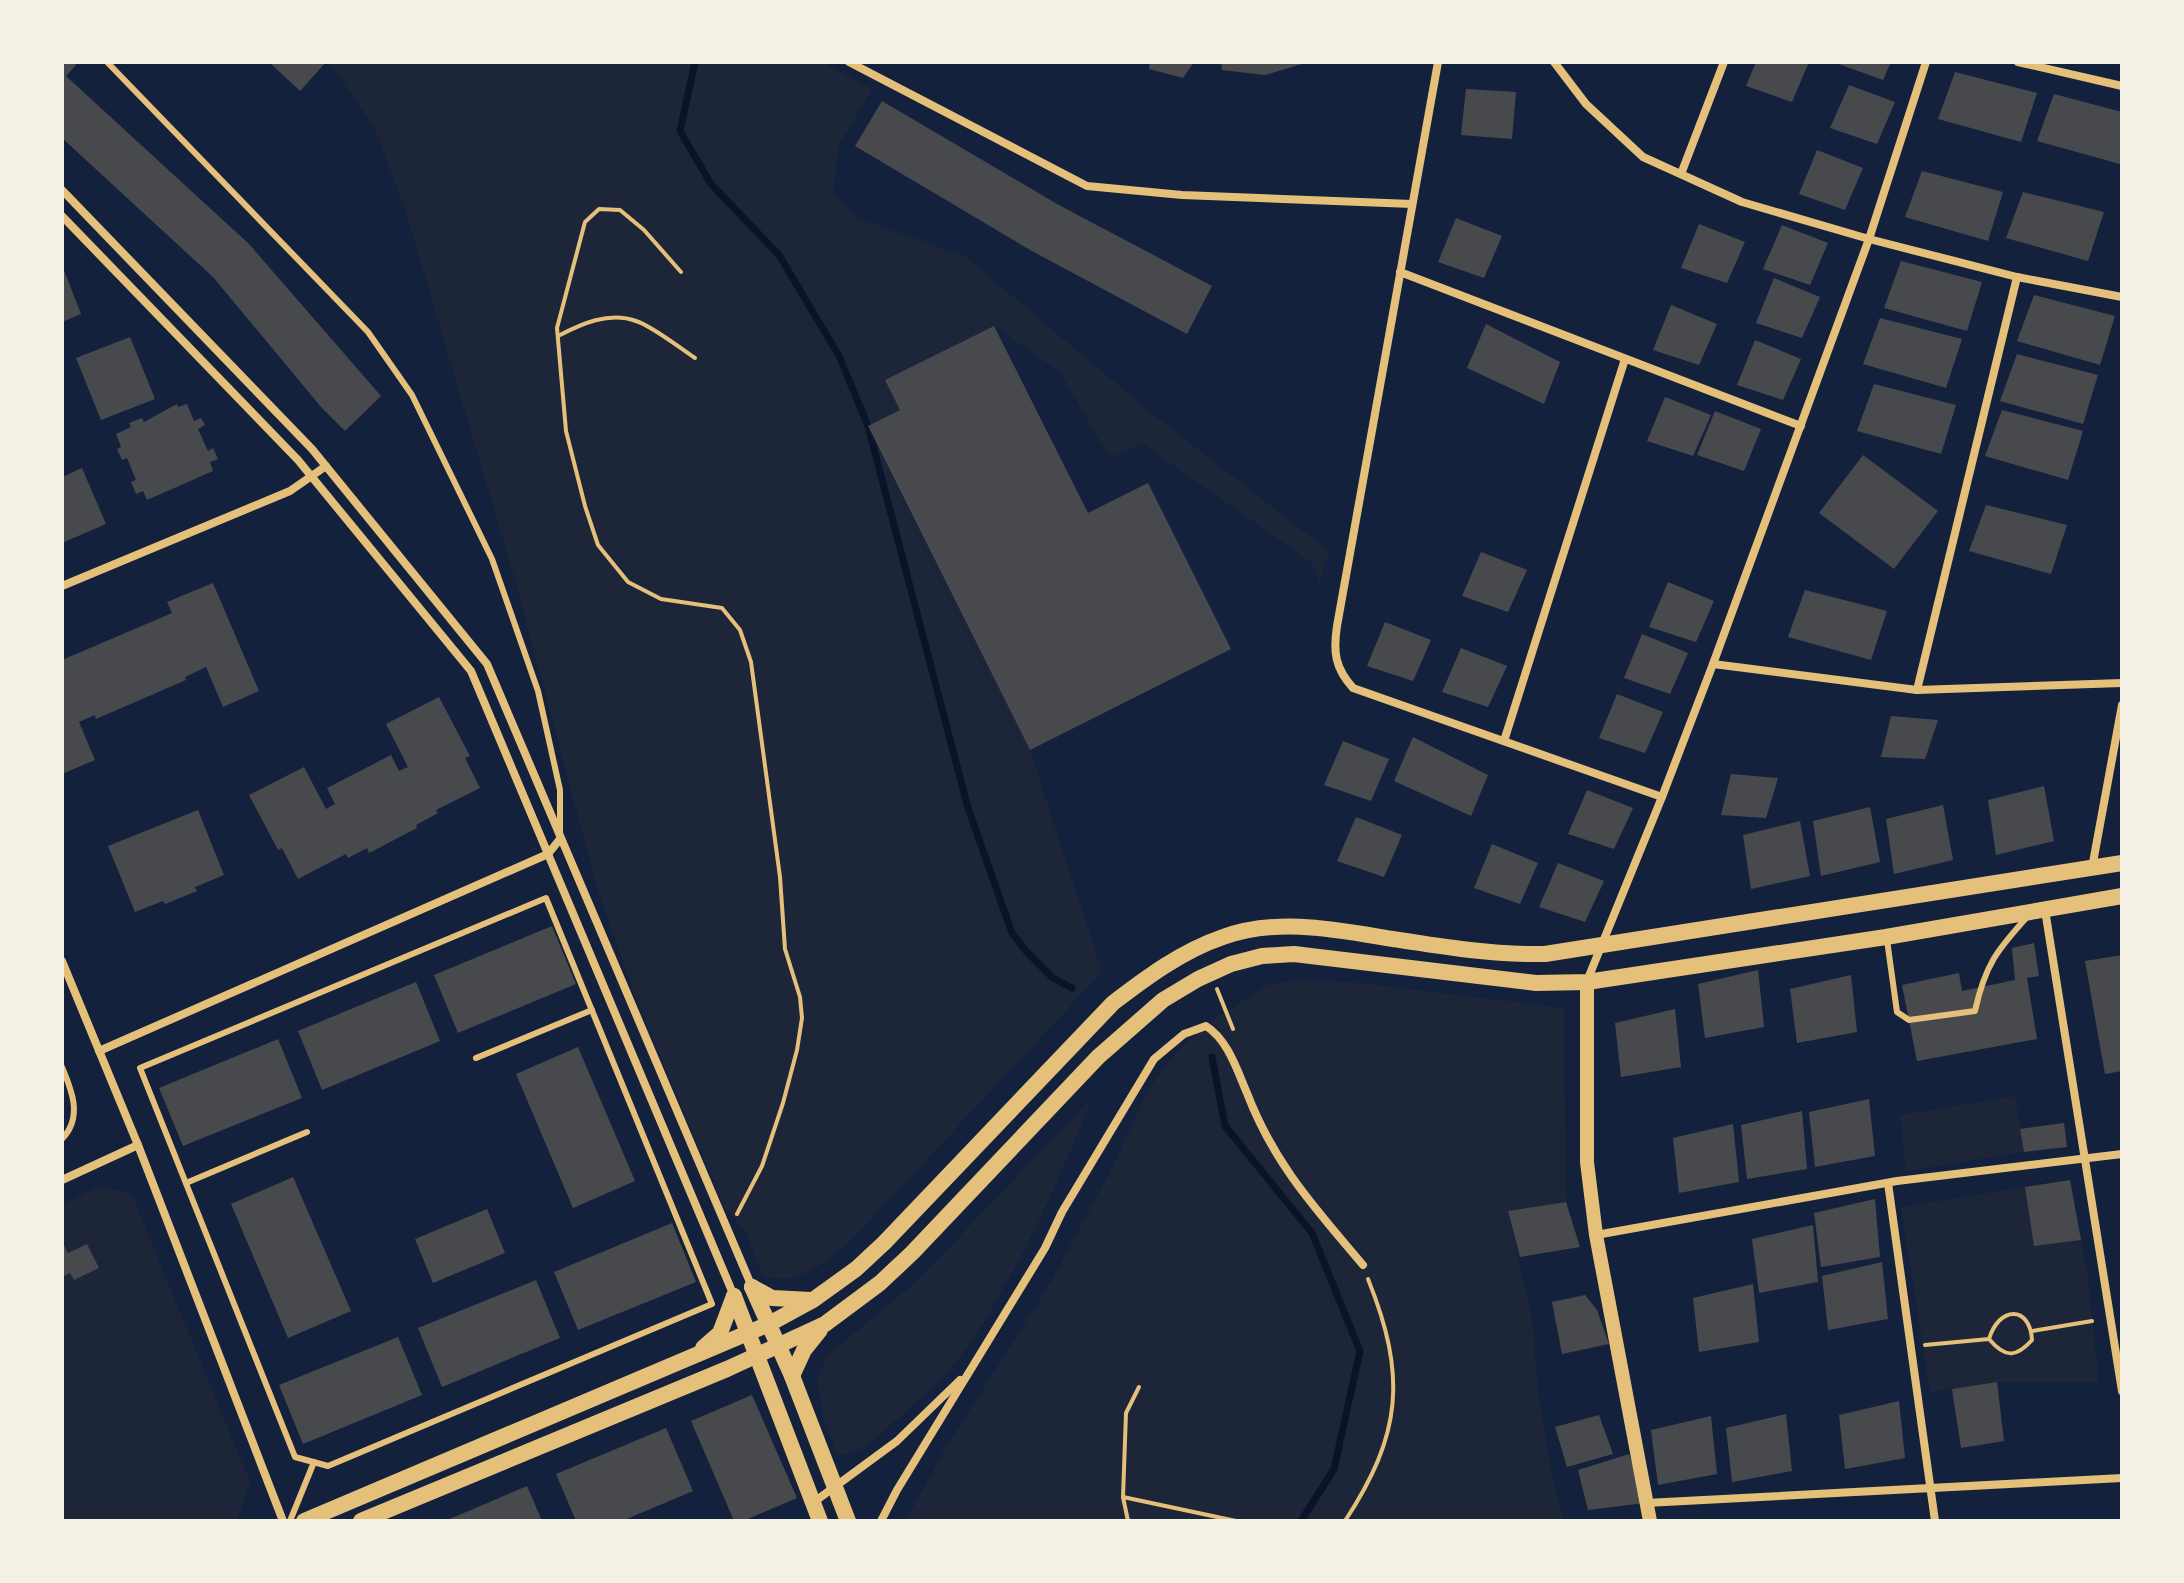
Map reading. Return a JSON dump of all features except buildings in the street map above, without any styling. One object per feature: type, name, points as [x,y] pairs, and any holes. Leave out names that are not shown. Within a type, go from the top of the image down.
[{"type":"main road","points":[[304,1521],[693,1358],[769,1324],[813,1300],[856,1269],[884,1243],[1113,1003],[1148,976],[1224,936],[1284,927],[1324,928],[1508,955],[1545,954],[2122,863]]},
{"type":"main road","points":[[361,1521],[756,1356],[825,1324],[880,1283],[912,1253],[1020,1136],[1123,1033],[1163,1000],[1231,964],[1262,956],[1294,954],[1536,983],[1587,982],[1886,937],[2122,896]]},
{"type":"main road","points":[[752,1287],[772,1298],[813,1300]]},
{"type":"main road","points":[[752,1287],[792,1376],[848,1521]]},
{"type":"main road","points":[[734,1296],[820,1521]]},
{"type":"main road","points":[[693,1358],[720,1333],[734,1296]]},
{"type":"main road","points":[[792,1376],[804,1350],[825,1324]]},
{"type":"main road","points":[[701,1379],[750,1375],[767,1383]]},
{"type":"street","points":[[849,62],[1087,186],[1182,195],[1412,204]]},
{"type":"street","points":[[1438,62],[1333,648],[1336,664],[1353,688],[1662,797]]},
{"type":"street","points":[[1554,62],[1586,104],[1643,157],[1742,202],[2017,277],[2122,297]]},
{"type":"street","points":[[1681,174],[1724,62]]},
{"type":"street","points":[[1650,1521],[1596,1235],[1587,1162],[1587,982],[1662,797],[1801,426],[1869,239],[1926,62]]},
{"type":"street","points":[[2018,62],[2122,86]]},
{"type":"street","points":[[62,190],[326,466],[487,664],[752,1287]]},
{"type":"street","points":[[62,216],[311,476],[471,671],[734,1296]]},
{"type":"street","points":[[1400,272],[1801,426]]},
{"type":"street","points":[[1917,690],[2017,277]]},
{"type":"street","points":[[1504,741],[1625,359]]},
{"type":"street","points":[[62,586],[290,491],[326,466]]},
{"type":"street","points":[[1713,664],[1917,690],[2122,683]]},
{"type":"street","points":[[2092,868],[2122,705]]},
{"type":"street","points":[[99,1051],[548,854],[560,839]]},
{"type":"street","points":[[2038,911],[2084,1159],[2122,1391]]},
{"type":"street","points":[[62,961],[138,1145],[283,1521]]},
{"type":"street","points":[[881,1521],[1154,1059],[1184,1034],[1206,1026],[1219,1034],[1261,1131],[1298,1188],[1363,1265]]},
{"type":"street","points":[[62,1180],[138,1145]]},
{"type":"street","points":[[1596,1235],[1888,1183],[2122,1154]]},
{"type":"street","points":[[1888,1183],[1935,1521]]},
{"type":"street","points":[[814,1502],[897,1441],[969,1371]]},
{"type":"street","points":[[1645,1503],[2122,1478]]},
{"type":"lane","points":[[107,62],[368,332],[412,395],[492,559],[538,691],[560,790],[560,839]]},
{"type":"lane","points":[[546,898],[592,1010],[712,1304],[328,1466],[295,1457],[140,1068],[546,898]]},
{"type":"lane","points":[[1886,937],[1897,1012],[1909,1020],[1975,1011],[1981,981],[1996,951],[2038,911]]},
{"type":"lane","points":[[476,1058],[592,1010]]},
{"type":"lane","points":[[62,1067],[75,1106],[73,1121],[62,1139]]},
{"type":"lane","points":[[186,1183],[307,1132]]},
{"type":"lane","points":[[290,1521],[314,1462]]},
{"type":"path","points":[[681,272],[644,230],[620,210],[599,209],[585,222],[567,285],[558,336],[566,431],[598,545],[628,582],[661,599],[722,608],[740,630],[751,662],[780,877],[785,949],[800,997],[802,1018],[783,1103],[762,1166],[728,1232]]},
{"type":"path","points":[[558,336],[584,323],[606,318],[636,320],[695,358]]},
{"type":"path","points":[[2016,1314],[2025,1320],[2032,1331],[2032,1340],[2021,1352],[2008,1354],[1989,1339],[1997,1320],[2006,1315],[2016,1314]]},
{"type":"path","points":[[2032,1331],[2092,1321]]},
{"type":"path","points":[[1923,1346],[1989,1339]]},
{"type":"path","points":[[1128,1521],[1123,1497],[1126,1413],[1139,1387]]},
{"type":"path","points":[[1123,1497],[1236,1521]]},
{"type":"shaded area","points":[[329,62],[822,62],[872,89],[838,147],[834,192],[855,217],[966,257],[1150,412],[1329,551],[1319,584],[1312,563],[1143,444],[1109,457],[1060,372],[994,326],[886,380],[900,410],[868,427],[1030,750],[1102,972],[846,1246],[807,1272],[786,1278],[762,1275],[746,1231],[725,1209],[636,999],[596,884],[515,580],[405,209],[374,127]]},
{"type":"shaded area","points":[[1302,979],[1564,1008],[1566,1202],[1508,1211],[1533,1324],[1538,1393],[1551,1470],[1564,1521],[906,1521],[942,1454],[1049,1285],[1109,1174],[1150,1087],[1176,1052],[1214,1020],[1267,985]]},
{"type":"shaded area","points":[[2015,1096],[2024,1152],[1906,1171],[1900,1115]]},
{"type":"shaded area","points":[[1092,1098],[1037,1224],[1006,1284],[970,1343],[935,1385],[875,1439],[854,1452],[838,1455],[825,1424],[817,1381],[827,1356],[918,1280]]},
{"type":"shaded area","points":[[100,1186],[131,1193],[250,1482],[237,1521],[62,1521],[62,1205]]},
{"type":"shaded area","points":[[2025,1187],[2034,1246],[2081,1240],[2099,1382],[1997,1382],[1930,1392],[1901,1207]]},
{"type":"waterway","points":[[695,62],[680,131],[711,184],[779,255],[839,356],[868,426],[968,808],[1012,933],[1053,978],[1072,988]]},
{"type":"waterway","points":[[1212,1057],[1225,1126],[1312,1233],[1360,1351],[1334,1469],[1301,1521]]}]
